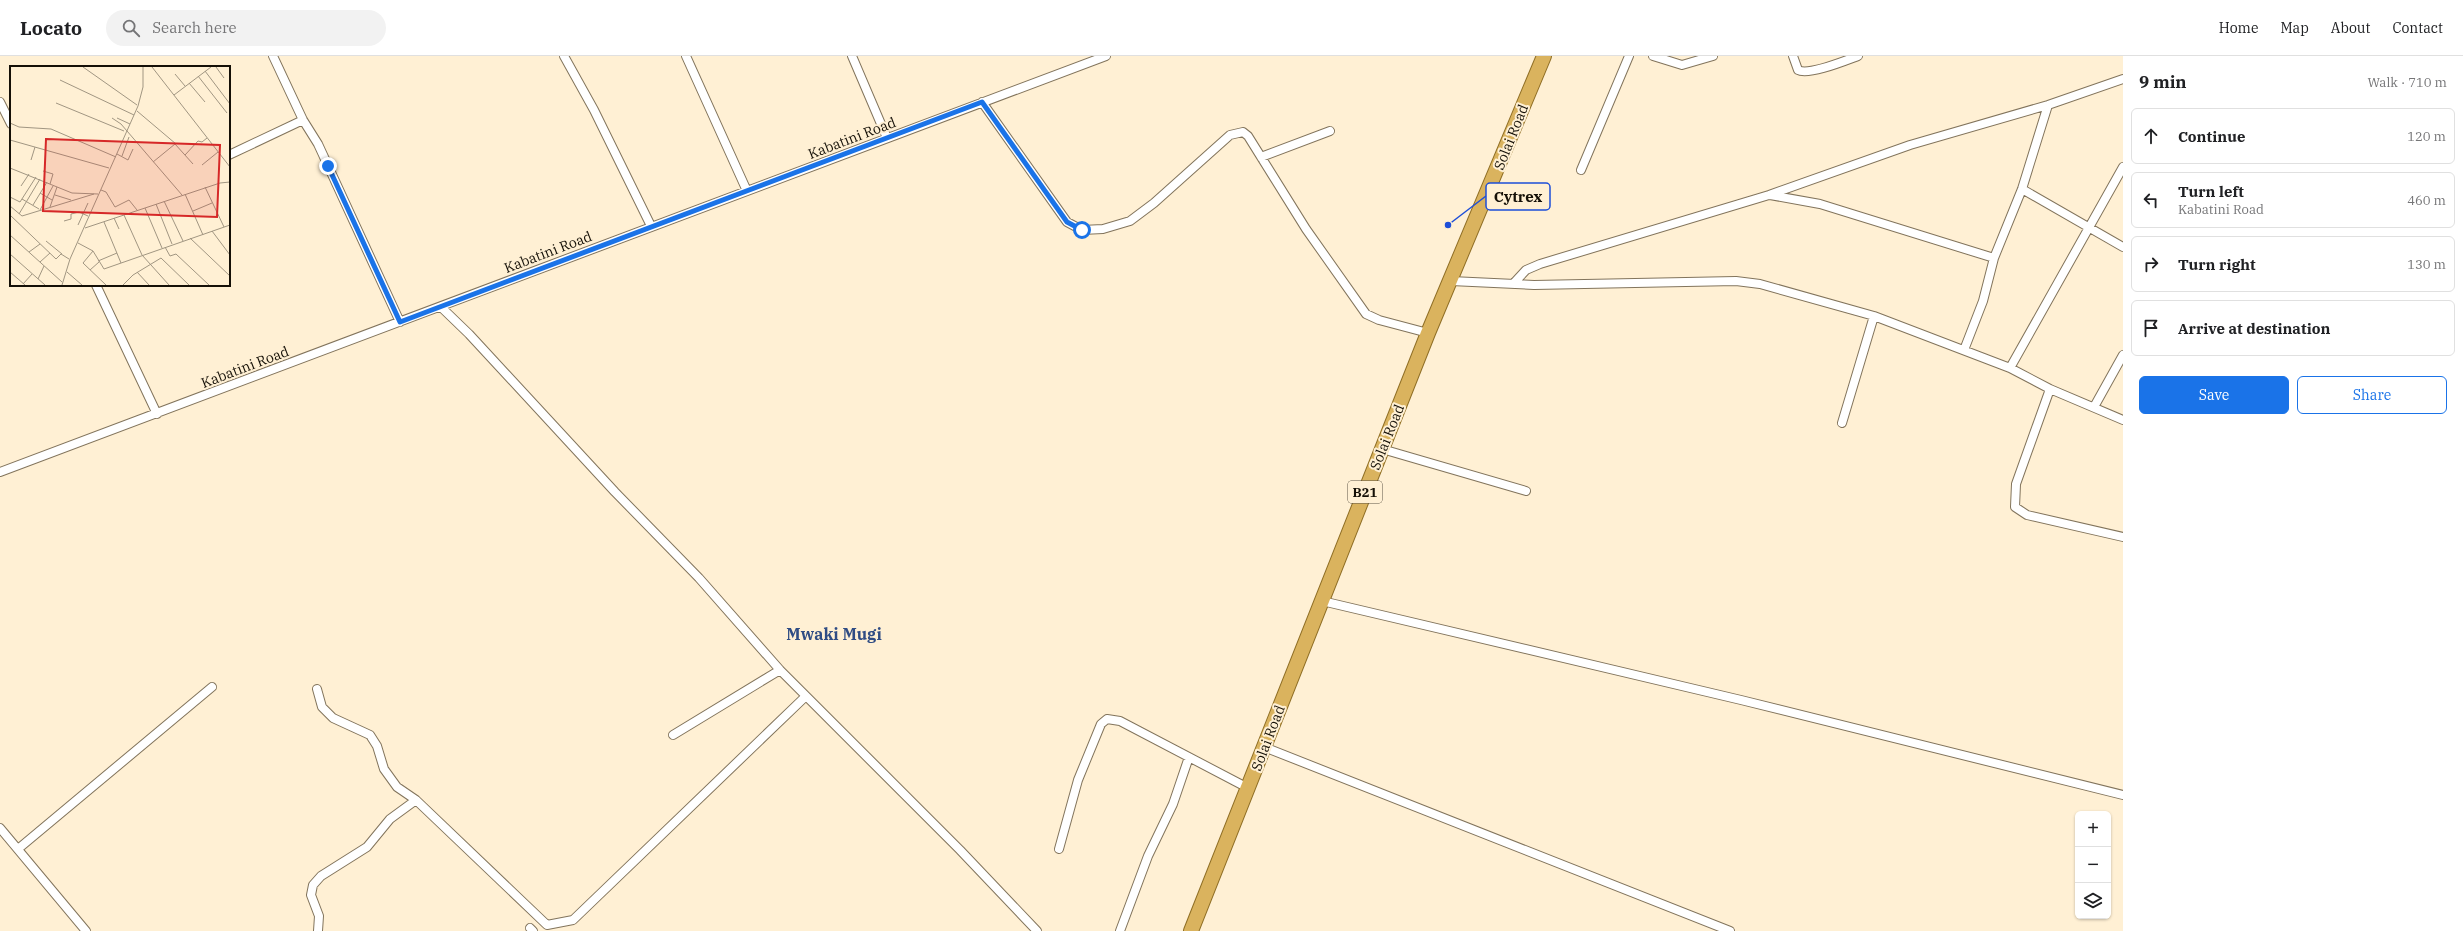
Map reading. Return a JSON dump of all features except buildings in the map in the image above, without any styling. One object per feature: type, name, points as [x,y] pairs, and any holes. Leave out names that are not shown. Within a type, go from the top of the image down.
[{"type":"highway","name":"Solai Road","points":[[1191,931],[1428,333],[1544,56]]},
{"type":"street","points":[[273,56],[304,120],[318,144],[400,322]]},
{"type":"street","points":[[564,56],[594,110],[651,226]]},
{"type":"street","points":[[686,56],[748,191]]},
{"type":"street","points":[[852,56],[887,138]]},
{"type":"street","name":"Kabatini Road","points":[[0,472],[1106,56]]},
{"type":"street","points":[[1581,170],[1629,56]]},
{"type":"street","points":[[1653,56],[1682,65],[1713,56]]},
{"type":"street","points":[[1793,56],[1798,70],[1803,72],[1819,69],[1858,56]]},
{"type":"street","points":[[1514,283],[1526,270],[1540,264],[1769,195],[1910,145],[2048,105],[2123,80]]},
{"type":"street","points":[[0,102],[10,122]]},
{"type":"street","points":[[982,102],[1067,222],[1082,230],[1103,229],[1130,221],[1154,203],[1230,135],[1243,132],[1248,136],[1306,229],[1366,314],[1380,320],[1428,333]]},
{"type":"street","points":[[1964,350],[1983,301],[1994,258],[2022,189],[2048,105]]},
{"type":"street","points":[[230,155],[304,120]]},
{"type":"street","points":[[1261,157],[1330,131]]},
{"type":"street","points":[[2010,368],[2123,167]]},
{"type":"street","points":[[2022,189],[2090,226],[2123,247]]},
{"type":"street","points":[[1769,195],[1820,204],[1994,258]]},
{"type":"street","points":[[1451,281],[1610,284],[1736,281],[1772,287],[1874,316],[1964,350],[2010,368],[2050,389],[2123,420]]},
{"type":"street","points":[[96,286],[157,414]]},
{"type":"street","points":[[441,307],[479,345],[615,492],[699,578],[780,670],[960,850],[1037,931]]},
{"type":"street","points":[[1842,423],[1874,316]]},
{"type":"street","points":[[2094,407],[2123,355]]},
{"type":"street","points":[[2050,389],[2016,484],[2015,507],[2027,515],[2123,537]]},
{"type":"street","points":[[1382,449],[1526,491]]},
{"type":"street","points":[[1322,600],[1741,700],[2123,795]]},
{"type":"street","points":[[673,735],[780,670]]},
{"type":"street","points":[[18,850],[212,687]]},
{"type":"street","points":[[317,689],[322,707],[333,718],[370,734],[378,746],[384,770],[397,787],[416,800],[547,925],[573,920],[806,696]]},
{"type":"street","points":[[1059,849],[1078,780],[1101,724],[1107,720],[1120,721],[1248,788]]},
{"type":"street","points":[[1264,747],[1730,931]]},
{"type":"street","points":[[1120,931],[1148,856],[1173,804],[1189,757]]},
{"type":"street","points":[[318,931],[319,916],[311,895],[313,885],[321,876],[366,847],[390,819],[416,800]]},
{"type":"street","points":[[0,828],[86,931]]},
{"type":"place","name":"Cytrex","points":[[1448,225]]},
{"type":"district","name":"Mwaki Mugi","points":[[834,634]]},
{"type":"route","points":[[328,166],[400,322],[982,102],[1067,222],[1082,230]]}]
